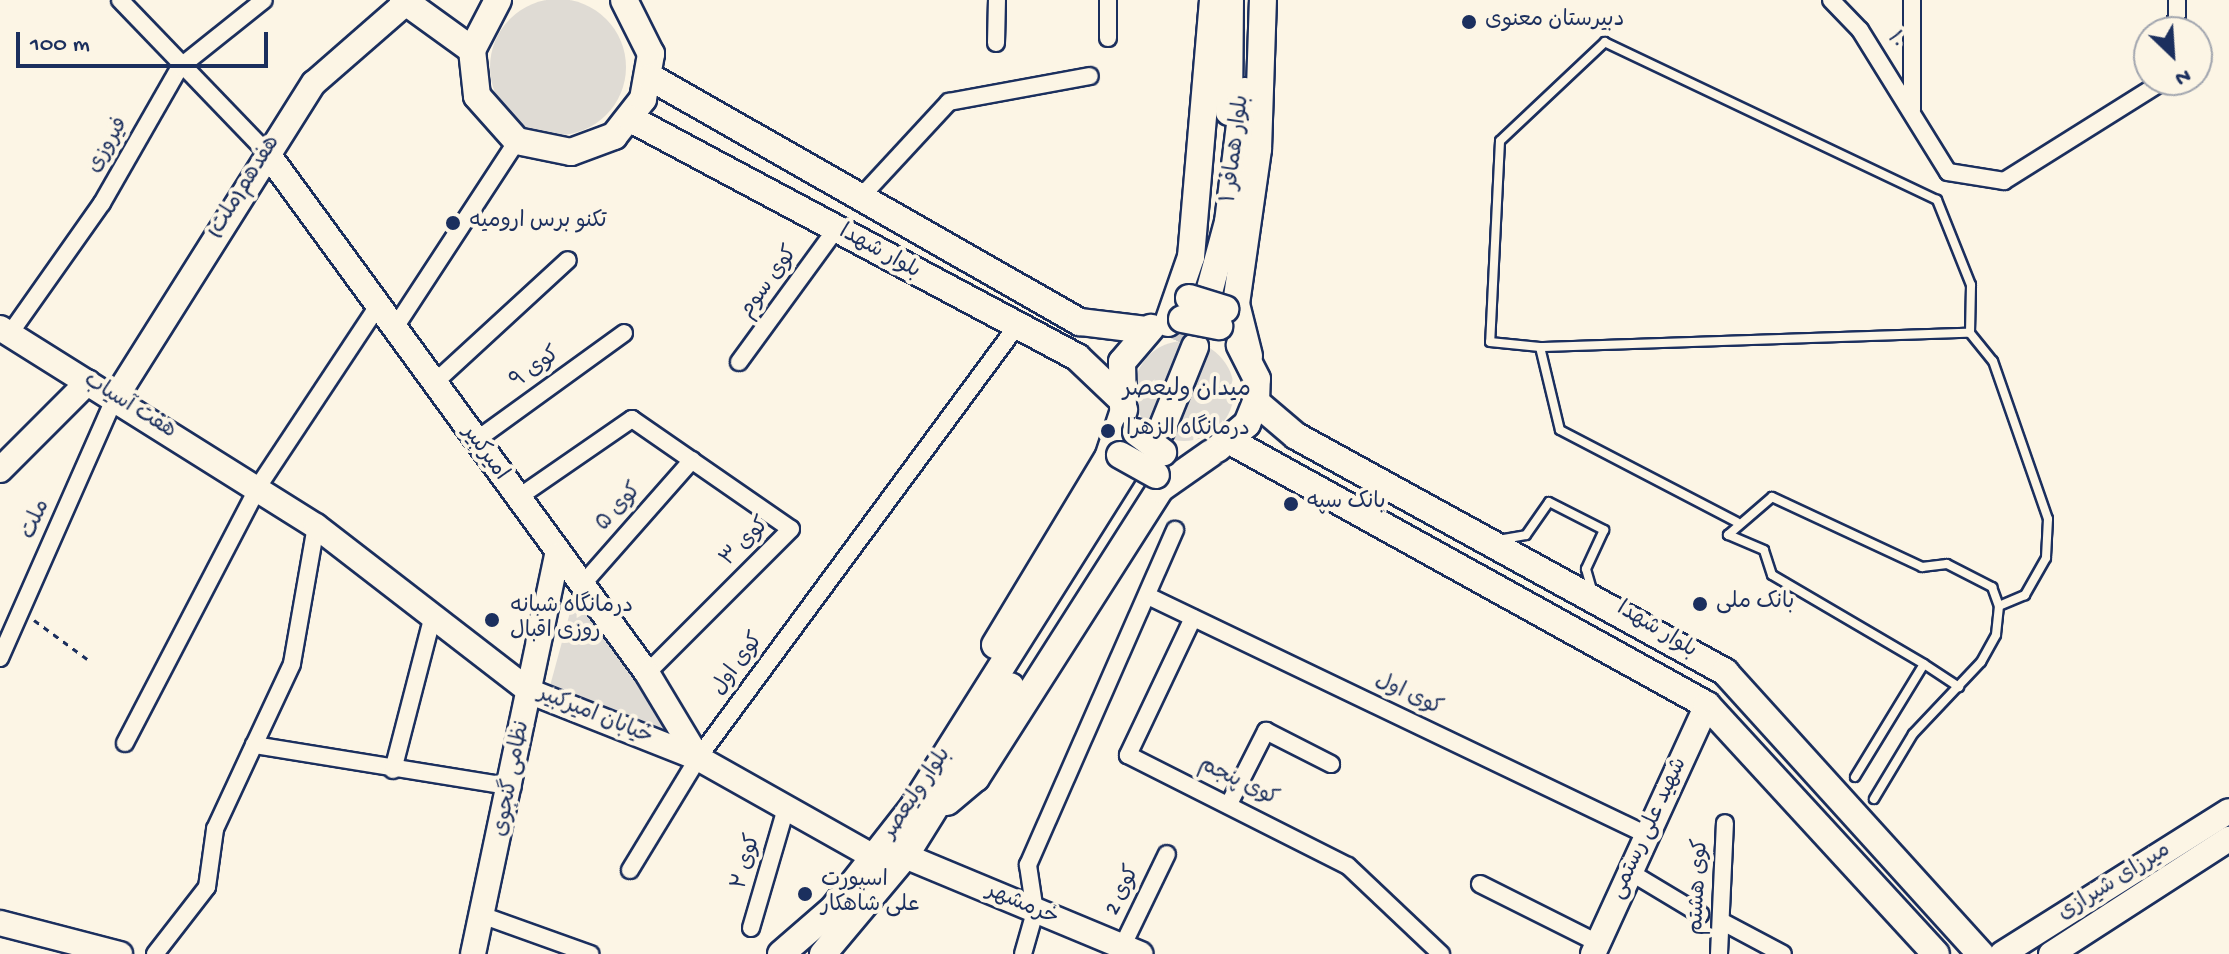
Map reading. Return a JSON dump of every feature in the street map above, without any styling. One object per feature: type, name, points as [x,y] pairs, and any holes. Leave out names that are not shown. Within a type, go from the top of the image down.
[{"type":"main road","points":[[486,3],[472,50],[477,96],[517,141],[571,152],[614,136],[631,119],[650,77],[645,31],[624,0]]},
{"type":"main road","points":[[1194,315],[1213,0]]},
{"type":"main road","name":"بلوار همافر ۱","points":[[1194,315],[1227,143],[1230,0]]},
{"type":"main road","name":"بلوار همافر ۱","points":[[1041,620],[1138,446],[1194,315],[1239,145],[1248,0]]},
{"type":"main road","points":[[921,812],[976,778],[1138,446],[1128,348],[1194,315],[1258,149],[1263,0]]},
{"type":"main road","points":[[405,1],[472,50]]},
{"type":"main road","name":"بلوار شهدا","points":[[650,77],[1080,322],[1194,315]]},
{"type":"main road","name":"بلوار شهدا","points":[[631,119],[1077,357],[1138,446]]},
{"type":"main road","points":[[1194,315],[1249,356],[1256,402],[1221,447]]},
{"type":"main road","name":"بلوار شهدا","points":[[1256,402],[1296,436],[1593,594],[1725,672],[1848,786],[1981,954]]},
{"type":"main road","points":[[1138,446],[1221,447]]},
{"type":"main road","points":[[1138,446],[1221,447]]},
{"type":"main road","points":[[921,812],[932,750],[1138,446]]},
{"type":"main road","name":"بلوار شهدا","points":[[1221,447],[1707,705],[1936,954]]},
{"type":"main road","name":"بلوار ولیعصر","points":[[823,954],[905,856],[921,812],[1041,620]]},
{"type":"main road","points":[[1814,822],[1848,786]]},
{"type":"main road","name":"بلوار ولیعصر","points":[[781,954],[833,909],[874,857],[921,812]]},
{"type":"street","points":[[120,0],[180,67],[267,153]]},
{"type":"street","name":"فیروزی","points":[[5,330],[102,203],[180,67],[264,0]]},
{"type":"street","points":[[996,43],[997,0]]},
{"type":"street","points":[[1108,0],[1108,38]]},
{"type":"street","name":"۱۰","points":[[1831,0],[1860,30],[1948,172],[2004,181],[2139,96]]},
{"type":"street","points":[[1912,0],[1912,112]]},
{"type":"street","name":"هفدهم(ملت)","points":[[114,400],[314,83],[405,1]]},
{"type":"street","points":[[860,198],[949,102],[1090,76]]},
{"type":"street","points":[[394,329],[517,141]]},
{"type":"street","name":"امیرکبیر","points":[[267,153],[557,556],[647,673],[698,758]]},
{"type":"street","name":"کوی سوم","points":[[739,362],[836,229]]},
{"type":"street","points":[[433,384],[568,260]]},
{"type":"street","points":[[125,743],[258,487],[378,306]]},
{"type":"street","name":"کوی اول","points":[[630,870],[698,758],[1016,327]]},
{"type":"street","name":"هفت آسیاب","points":[[5,330],[258,487]]},
{"type":"street","name":"کوی ۹","points":[[475,441],[624,333]]},
{"type":"street","points":[[0,470],[88,382]]},
{"type":"street","name":"ملت","points":[[0,658],[114,400]]},
{"type":"street","points":[[516,499],[632,419],[692,460]]},
{"type":"street","name":"کوی ۵","points":[[581,586],[692,460]]},
{"type":"street","name":"کوی ۳","points":[[647,673],[791,529],[692,460]]},
{"type":"street","name":"خیابان امیرکبیر","points":[[258,487],[316,526],[432,619],[531,692],[698,758],[874,857]]},
{"type":"street","points":[[155,954],[207,887],[215,829],[292,664],[316,526]]},
{"type":"street","points":[[1023,954],[1035,912],[1028,865],[1150,597],[1175,530]]},
{"type":"street","name":"نظامی گنجوی","points":[[473,954],[513,787],[557,556]]},
{"type":"street","name":"کوی اول","points":[[1150,597],[1647,835]]},
{"type":"street","name":"کوی پنجم","points":[[1193,618],[1128,755],[1230,802],[1348,866],[1441,954]]},
{"type":"street","points":[[393,770],[432,619]]},
{"type":"street","name":"شهید علی رستمی","points":[[1596,948],[1707,705]]},
{"type":"street","points":[[1230,802],[1266,731],[1331,764]]},
{"type":"street","points":[[254,745],[393,770],[513,787]]},
{"type":"street","name":"کوی ۲","points":[[751,928],[786,808]]},
{"type":"street","name":"میرزای شیرازی","points":[[2002,954],[2229,811]]},
{"type":"street","name":"کوی هشتم","points":[[1719,954],[1725,823]]},
{"type":"street","name":"میرزای شیرازی","points":[[2051,954],[2229,839]]},
{"type":"street","name":"کوی 2","points":[[1131,951],[1167,854]]},
{"type":"street","name":"خرمشهر","points":[[905,856],[1131,951]]},
{"type":"street","points":[[1630,872],[1700,914]]},
{"type":"street","points":[[1480,884],[1596,948]]},
{"type":"street","points":[[484,916],[590,954]]},
{"type":"street","points":[[1721,921],[1783,954]]},
{"type":"street","points":[[0,923],[120,954]]},
{"type":"lane","points":[[1970,333],[1540,347],[1490,342],[1500,141],[1605,42],[1937,200],[1971,285],[1970,333],[1993,361],[2048,519],[2046,558],[2025,595],[1999,606]]},
{"type":"lane","points":[[1540,347],[1560,430],[1737,522]]},
{"type":"lane","points":[[1874,799],[1913,734],[1959,687],[1996,635],[1999,606],[1992,587],[1947,564],[1922,567],[1772,497],[1737,522],[1728,535],[1764,550],[1772,575],[1959,687]]},
{"type":"lane","points":[[1496,541],[1526,535],[1549,502],[1604,530],[1586,569],[1593,594]]},
{"type":"lane","points":[[1848,786],[1924,664]]},
{"type":"path","points":[[21,611],[87,659]]},
{"type":"shaded area","points":[[558,-1],[584,5],[606,19],[620,41],[626,67],[620,93],[606,115],[584,129],[558,135],[532,129],[510,115],[496,93],[490,67],[496,41],[510,19],[532,5]]},
{"type":"shaded area","points":[[1184,341],[1203,345],[1220,355],[1230,372],[1234,391],[1230,410],[1220,427],[1203,437],[1184,441],[1165,437],[1148,427],[1138,410],[1134,391],[1138,372],[1148,355],[1165,345]]},
{"type":"shaded area","points":[[575,594],[679,738],[550,686]]},
{"type":"tunnel","points":[[1179,342],[1198,299]]},
{"type":"place","name":"دبیرستان معنوی","points":[[1469,22]]},
{"type":"place","name":"تکنو برس ارومیه","points":[[453,223]]},
{"type":"place","name":"درمانگاه الزهرا","points":[[1108,431]]},
{"type":"place","name":"بانک سپه","points":[[1291,504]]},
{"type":"place","name":"بانک ملی","points":[[1700,604]]},
{"type":"place","name":"درمانگاه شبانه روزی اقبال","points":[[492,620]]},
{"type":"place","name":"اسپورت علی شاهکار","points":[[805,894]]},
{"type":"district","name":"میدان ولیعصر","points":[[1187,391]]}]
